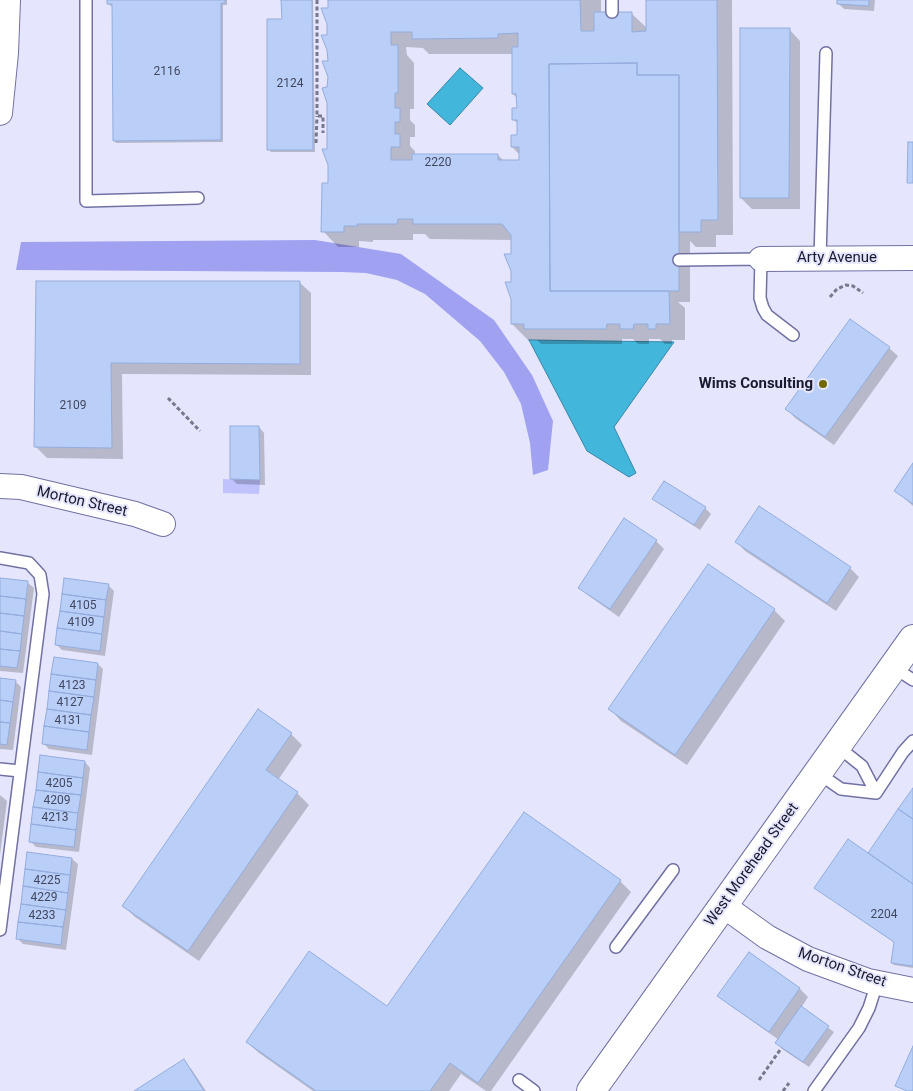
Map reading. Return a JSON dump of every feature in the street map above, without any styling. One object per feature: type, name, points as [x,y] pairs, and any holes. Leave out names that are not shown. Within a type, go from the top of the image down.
[{"type":"main road","name":"West Morehead Street","points":[[591,1091],[836,746],[903,674],[913,639]]},
{"type":"street","points":[[0,113],[6,53],[8,0]]},
{"type":"street","name":"Arty Avenue","points":[[761,259],[913,258]]},
{"type":"street","name":"Morton Street","points":[[0,486],[20,488],[135,514],[163,524]]},
{"type":"street","name":"Morton Street","points":[[724,906],[767,937],[808,959],[877,983],[913,990]]},
{"type":"lane","points":[[86,0],[86,200],[198,198]]},
{"type":"lane","points":[[820,258],[826,53]]},
{"type":"lane","points":[[679,260],[761,259],[760,298],[763,308],[767,315],[794,335]]},
{"type":"lane","points":[[0,558],[29,563],[40,575],[43,594],[0,930]]},
{"type":"lane","points":[[876,793],[913,741]]},
{"type":"lane","points":[[836,746],[862,766],[876,793]]},
{"type":"lane","points":[[0,769],[20,771]]},
{"type":"lane","points":[[818,773],[841,789],[876,793]]},
{"type":"lane","points":[[616,947],[673,870]]},
{"type":"lane","points":[[814,1091],[859,1028],[869,1008],[877,983]]},
{"type":"lane","points":[[519,1080],[534,1091]]},
{"type":"path","points":[[316,142],[317,0]]},
{"type":"path","points":[[317,116],[323,116],[323,133]]},
{"type":"path","points":[[830,297],[837,289],[846,285],[853,286],[863,293]]},
{"type":"path","points":[[168,398],[200,431]]},
{"type":"path","points":[[759,1080],[780,1050]]},
{"type":"path","points":[[783,1091],[789,1083]]},
{"type":"shaded area","points":[[460,68],[483,88],[450,125],[427,104]]},
{"type":"shaded area","points":[[315,240],[401,254],[494,320],[532,375],[553,421],[548,470],[533,475],[530,443],[521,404],[504,372],[480,341],[425,294],[397,280],[366,273],[341,272],[16,270],[21,242]]},
{"type":"shaded area","points":[[529,340],[674,342],[614,427],[636,473],[629,477],[587,451]]},
{"type":"shaded area","points":[[223,479],[260,480],[259,494],[223,493]]},
{"type":"building","points":[[107,0],[225,0],[225,3],[221,3],[221,140],[113,141],[112,4],[107,4]]},
{"type":"building","points":[[281,0],[312,0],[313,150],[267,150],[267,19],[282,19]]},
{"type":"building","points":[[328,0],[580,0],[581,31],[594,31],[594,12],[632,12],[632,32],[646,31],[646,0],[717,0],[718,220],[701,220],[701,232],[679,232],[679,75],[637,75],[637,63],[549,64],[550,291],[669,291],[670,324],[656,324],[656,329],[648,329],[648,324],[634,324],[633,329],[620,329],[620,324],[607,324],[606,329],[524,329],[524,324],[511,324],[511,299],[505,282],[511,282],[511,271],[504,254],[511,254],[511,235],[502,224],[413,224],[413,219],[398,219],[397,224],[357,224],[358,226],[344,226],[344,232],[321,232],[322,183],[328,183],[328,165],[322,149],[327,149],[327,103],[322,88],[327,87],[328,77],[322,61],[328,61],[327,50],[321,35],[327,35],[327,24],[321,8],[328,8]],"holes":[[[391,32],[412,32],[412,39],[498,38],[498,34],[518,33],[518,47],[512,47],[512,94],[516,94],[517,108],[512,108],[512,120],[517,120],[517,135],[511,135],[511,147],[519,147],[519,160],[498,160],[498,154],[412,154],[412,160],[391,160],[391,147],[400,147],[400,134],[395,134],[395,122],[400,122],[400,108],[395,108],[395,93],[398,93],[398,45],[391,45]]]},
{"type":"building","points":[[837,0],[869,0],[869,6],[837,4]]},
{"type":"building","points":[[740,28],[790,28],[789,198],[740,198]]},
{"type":"building","points":[[637,63],[637,75],[679,75],[679,291],[550,291],[549,64]]},
{"type":"building","points":[[908,142],[913,142],[913,183],[907,183]]},
{"type":"building","points":[[36,281],[300,281],[300,364],[111,363],[112,448],[34,447]]},
{"type":"building","points":[[850,319],[890,347],[825,437],[785,409]]},
{"type":"building","points":[[230,426],[259,426],[260,480],[230,479]]},
{"type":"building","points":[[913,463],[913,504],[894,491]]},
{"type":"building","points":[[664,481],[706,507],[694,525],[652,499]]},
{"type":"building","points":[[759,506],[851,567],[827,603],[735,542]]},
{"type":"building","points":[[624,518],[657,540],[610,609],[578,588]]},
{"type":"building","points":[[708,564],[775,609],[675,755],[608,709]]},
{"type":"building","points":[[0,578],[28,581],[26,599],[0,596]]},
{"type":"building","points":[[64,578],[109,584],[106,600],[62,594]]},
{"type":"building","points":[[62,594],[106,600],[104,617],[60,611]]},
{"type":"building","points":[[0,596],[26,599],[24,616],[0,613]]},
{"type":"building","points":[[60,611],[104,617],[102,634],[57,628]]},
{"type":"building","points":[[0,613],[24,616],[22,634],[0,631]]},
{"type":"building","points":[[57,628],[102,634],[100,651],[55,645]]},
{"type":"building","points":[[0,631],[22,634],[20,651],[0,649]]},
{"type":"building","points":[[0,649],[20,651],[17,668],[0,666]]},
{"type":"building","points":[[54,657],[98,663],[96,680],[51,674]]},
{"type":"building","points":[[51,674],[96,680],[94,697],[49,691]]},
{"type":"building","points":[[0,678],[16,680],[13,702],[0,700]]},
{"type":"building","points":[[49,691],[94,697],[91,715],[47,709]]},
{"type":"building","points":[[0,700],[13,702],[10,723],[0,722]]},
{"type":"building","points":[[47,709],[91,715],[89,732],[44,726]]},
{"type":"building","points":[[258,709],[292,733],[266,770],[298,792],[188,951],[122,906]]},
{"type":"building","points":[[0,722],[10,723],[7,745],[0,744]]},
{"type":"building","points":[[44,726],[89,732],[87,750],[42,744]]},
{"type":"building","points":[[40,755],[85,761],[83,778],[38,772]]},
{"type":"building","points":[[38,772],[83,778],[81,795],[36,790]]},
{"type":"building","points":[[913,788],[913,819],[898,809]]},
{"type":"building","points":[[36,790],[81,795],[78,813],[33,807]]},
{"type":"building","points":[[33,807],[78,813],[76,830],[31,824]]},
{"type":"building","points":[[898,809],[913,819],[913,884],[868,853]]},
{"type":"building","points":[[524,812],[621,880],[478,1083],[450,1063],[430,1091],[316,1091],[246,1042],[309,951],[387,1006]]},
{"type":"building","points":[[31,824],[76,830],[74,847],[29,842]]},
{"type":"building","points":[[848,839],[913,884],[913,966],[891,963],[894,942],[814,888]]},
{"type":"building","points":[[27,852],[72,858],[70,875],[25,869]]},
{"type":"building","points":[[25,869],[70,875],[68,893],[23,886]]},
{"type":"building","points":[[23,886],[68,893],[66,910],[21,904]]},
{"type":"building","points":[[21,904],[66,910],[63,927],[18,922]]},
{"type":"building","points":[[18,922],[63,927],[61,945],[16,939]]},
{"type":"building","points":[[749,952],[800,988],[769,1032],[717,996]]},
{"type":"building","points":[[801,1006],[829,1026],[803,1062],[775,1043]]},
{"type":"building","points":[[913,1046],[913,1091],[907,1091],[895,1086]]},
{"type":"building","points":[[184,1059],[204,1091],[134,1091]]},
{"type":"place","name":"Wims Consulting","points":[[823,384]]}]
